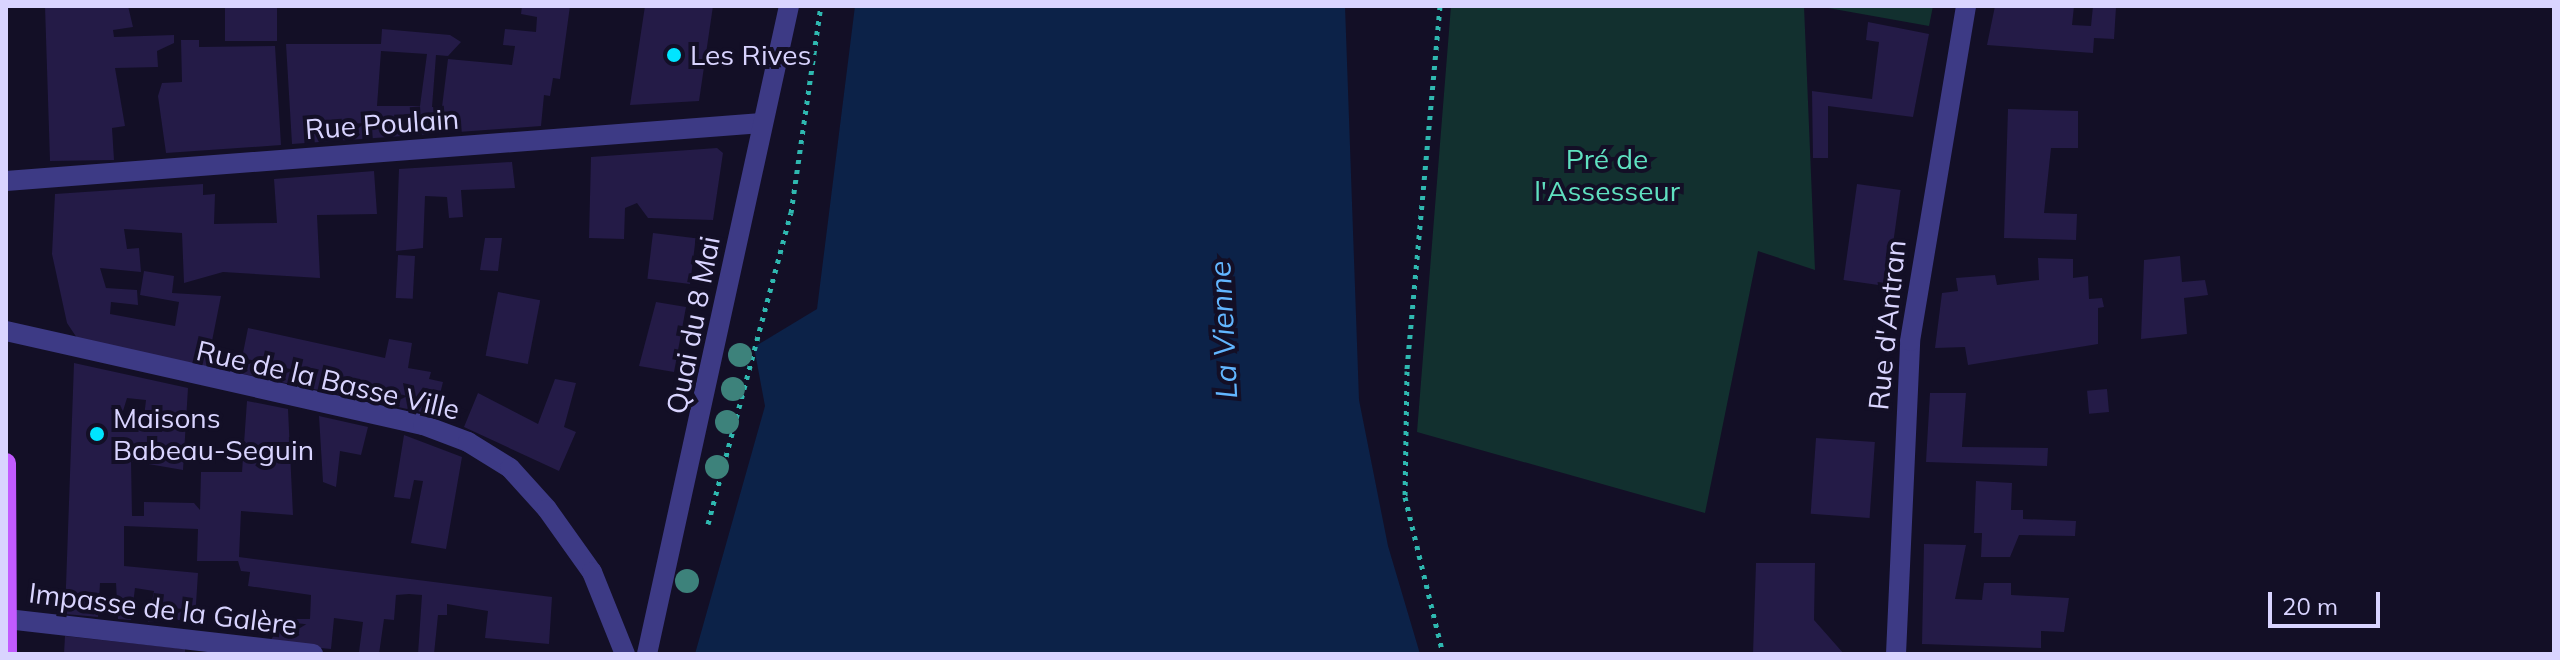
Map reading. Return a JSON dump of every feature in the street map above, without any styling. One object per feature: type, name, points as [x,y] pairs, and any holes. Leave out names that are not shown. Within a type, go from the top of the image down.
[{"type":"main road","points":[[6,463],[7,654]]},
{"type":"street","name":"Quai du 8 Mai","points":[[647,654],[696,454],[762,123],[789,6]]},
{"type":"street","name":"Rue d'Antran","points":[[1896,654],[1910,341],[1966,6]]},
{"type":"street","name":"Rue Poulain","points":[[6,181],[762,123]]},
{"type":"street","name":"Rue de la Basse Ville","points":[[6,331],[423,425],[468,442],[510,468],[547,509],[592,572],[625,654]]},
{"type":"street","name":"Impasse de la Galère","points":[[7,619],[313,654]]},
{"type":"path","points":[[707,530],[791,213],[821,6]]},
{"type":"path","points":[[1440,6],[1407,371],[1405,497],[1443,654]]},
{"type":"green space","name":"Pré de l'Assesseur","points":[[1451,6],[1804,6],[1815,270],[1758,251],[1705,513],[1417,432]]},
{"type":"green space","points":[[1817,6],[1933,6],[1929,26]]},
{"type":"water","name":"La Vienne","points":[[855,6],[1345,6],[1359,400],[1388,546],[1420,654],[695,654],[765,406],[754,347],[817,309]]},
{"type":"building","points":[[45,6],[128,6],[133,27],[113,30],[114,37],[174,35],[174,43],[157,51],[158,67],[115,68],[125,126],[112,128],[114,160],[50,161]]},
{"type":"building","points":[[225,6],[277,6],[277,41],[225,41]]},
{"type":"building","points":[[522,6],[570,6],[560,79],[553,78],[550,96],[544,95],[541,126],[292,144],[286,44],[381,44],[382,29],[450,35],[461,42],[448,56],[436,55],[432,107],[442,107],[448,59],[512,65],[515,46],[503,45],[505,29],[536,32],[537,17],[521,14]],"holes":[[[381,51],[427,54],[420,106],[377,106]]]},
{"type":"building","name":"Les Rives","points":[[645,6],[713,6],[699,101],[630,105]]},
{"type":"building","points":[[1995,6],[2074,6],[2072,25],[2091,26],[2093,6],[2116,7],[2114,39],[2094,38],[2093,53],[1987,45]]},
{"type":"building","points":[[1868,22],[1929,34],[1913,117],[1828,106],[1828,158],[1813,158],[1812,91],[1872,99],[1879,42],[1866,40]]},
{"type":"building","points":[[181,40],[199,40],[199,47],[275,46],[281,145],[166,153],[158,96],[162,83],[182,82]]},
{"type":"building","points":[[2008,109],[2078,111],[2078,148],[2051,148],[2044,213],[2077,214],[2076,240],[2004,238]]},
{"type":"building","points":[[717,148],[723,153],[713,220],[648,218],[637,203],[625,208],[624,239],[589,238],[591,157]]},
{"type":"building","points":[[512,162],[515,188],[461,190],[463,217],[449,218],[447,197],[425,196],[423,248],[396,251],[399,169]]},
{"type":"building","points":[[374,171],[377,214],[317,215],[320,278],[223,272],[184,283],[182,233],[124,229],[127,249],[139,248],[141,272],[100,268],[106,288],[137,290],[138,305],[111,302],[110,314],[175,326],[179,302],[140,295],[144,271],[174,276],[172,293],[221,296],[207,366],[79,341],[67,323],[52,254],[55,194],[203,184],[203,195],[215,194],[214,224],[277,223],[274,179]]},
{"type":"building","points":[[1857,184],[1901,190],[1887,286],[1844,280]]},
{"type":"building","points":[[653,233],[696,238],[690,284],[647,279]]},
{"type":"building","points":[[485,238],[502,238],[498,271],[480,270]]},
{"type":"building","points":[[398,255],[415,256],[413,299],[396,298]]},
{"type":"building","points":[[2180,256],[2182,282],[2205,280],[2208,295],[2184,298],[2187,334],[2141,339],[2144,260]]},
{"type":"building","points":[[2038,258],[2073,259],[2073,278],[2088,276],[2089,299],[2102,298],[2104,307],[2098,308],[2098,344],[1968,365],[1965,347],[1935,348],[1942,293],[1958,291],[1956,278],[1995,275],[1997,285],[2039,280]]},
{"type":"building","points":[[498,292],[540,300],[528,364],[486,356]]},
{"type":"building","points":[[656,302],[686,307],[674,372],[639,366]]},
{"type":"building","points":[[248,328],[385,358],[389,339],[412,343],[408,368],[431,372],[429,379],[443,382],[440,394],[430,392],[426,413],[239,373]]},
{"type":"building","points":[[74,363],[188,388],[183,470],[131,461],[132,516],[144,516],[144,502],[194,503],[200,510],[201,472],[242,472],[247,401],[288,409],[293,515],[241,511],[239,557],[552,597],[549,644],[485,638],[488,611],[447,604],[447,615],[438,615],[434,654],[418,654],[422,595],[409,594],[396,595],[394,620],[384,619],[379,654],[359,652],[363,622],[334,618],[331,649],[269,643],[284,619],[310,619],[311,595],[248,586],[250,572],[241,571],[238,561],[197,561],[198,529],[124,526],[124,566],[198,573],[195,619],[148,622],[154,591],[135,588],[131,620],[118,619],[116,583],[100,583],[98,617],[65,614]],"holes":[[[127,398],[146,400],[143,426],[119,424]]]},
{"type":"building","points":[[555,379],[576,383],[564,427],[576,432],[559,471],[464,427],[478,393],[538,424]]},
{"type":"building","points":[[2107,389],[2109,412],[2089,414],[2087,391]]},
{"type":"building","points":[[1930,393],[1966,393],[1962,447],[2048,448],[2047,466],[1926,462]]},
{"type":"building","points":[[319,416],[368,427],[361,455],[340,451],[336,487],[323,482]]},
{"type":"building","points":[[404,435],[462,457],[446,549],[411,543],[423,481],[414,480],[410,499],[394,497]]},
{"type":"building","points":[[1816,438],[1875,442],[1870,518],[1811,514]]},
{"type":"building","points":[[1976,481],[2012,483],[2011,510],[2023,510],[2023,519],[2076,521],[2075,536],[2019,535],[2010,557],[1981,557],[1982,533],[1974,533]]},
{"type":"building","points":[[1924,544],[1966,545],[1955,599],[1982,600],[1984,583],[2011,583],[2011,595],[2069,598],[2064,632],[2041,631],[2041,648],[1922,644]]},
{"type":"building","points":[[1756,563],[1815,563],[1814,620],[1844,654],[1753,654]]},
{"type":"building","points":[[65,636],[185,649],[185,654],[64,654]]},
{"type":"place","name":"Les Rives","points":[[674,55]]},
{"type":"place","name":"Maisons Babeau-Seguin","points":[[97,434]]}]
